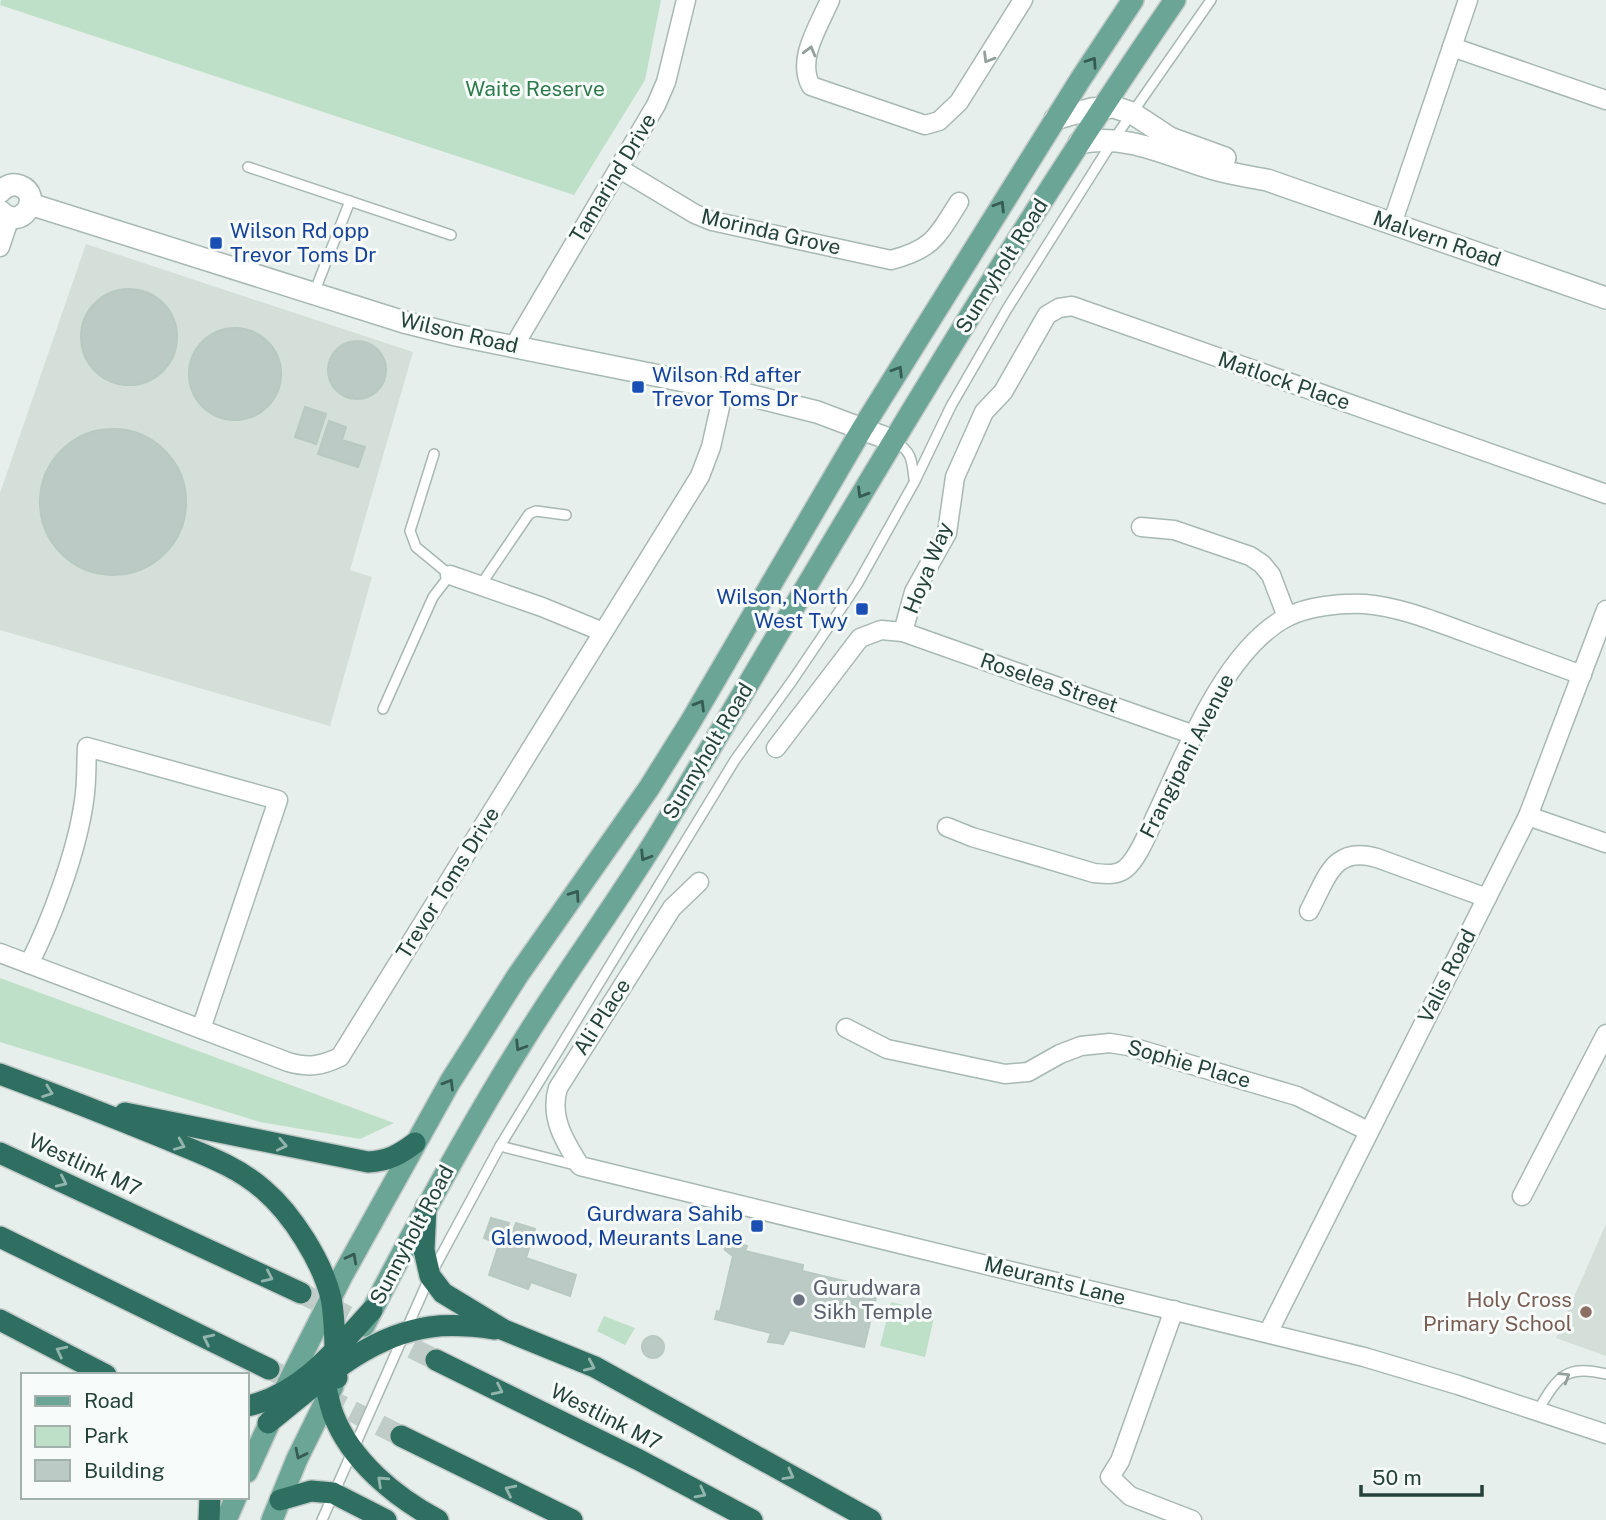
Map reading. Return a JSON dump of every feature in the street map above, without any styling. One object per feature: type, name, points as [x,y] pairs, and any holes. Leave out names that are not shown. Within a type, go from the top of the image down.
[{"type":"highway","points":[[0,1074],[95,1109],[226,1164],[265,1190],[288,1216],[317,1260],[331,1298],[332,1371]]},
{"type":"highway","points":[[95,1109],[157,1118],[368,1162],[384,1161],[397,1156],[415,1143]]},
{"type":"highway","name":"Westlink M7","points":[[0,1153],[301,1293]]},
{"type":"highway","points":[[426,1207],[424,1250],[430,1276],[443,1293],[504,1330],[594,1367],[871,1520]]},
{"type":"highway","points":[[0,1237],[269,1369]]},
{"type":"highway","points":[[268,1423],[332,1371],[372,1310]]},
{"type":"highway","points":[[319,1321],[332,1371],[340,1428],[366,1465],[391,1489],[438,1520]]},
{"type":"highway","points":[[8,1324],[103,1373]]},
{"type":"highway","points":[[248,1406],[332,1371],[404,1332],[440,1325],[504,1330]]},
{"type":"highway","name":"Westlink M7","points":[[436,1360],[639,1460],[752,1520]]},
{"type":"highway","points":[[401,1436],[572,1520]]},
{"type":"highway","points":[[276,1510],[311,1491],[334,1493],[386,1520]]},
{"type":"highway","points":[[209,1520],[210,1499]]},
{"type":"main road","name":"Sunnyholt Road","points":[[248,1470],[268,1423],[331,1298],[415,1143],[485,1024],[608,848],[684,732],[862,429],[1055,119],[1133,0]]},
{"type":"main road","name":"Sunnyholt Road","points":[[372,1310],[426,1207],[526,1036],[659,835],[894,441],[1079,143],[1175,0]]},
{"type":"main road","points":[[276,1510],[332,1371]]},
{"type":"main road","points":[[226,1520],[235,1499]]},
{"type":"street","name":"Tamarind Drive","points":[[514,346],[661,95],[686,0]]},
{"type":"street","points":[[830,0],[808,51],[805,75],[811,86],[925,125],[939,121],[959,102],[1023,0]]},
{"type":"street","points":[[1392,224],[1468,0]]},
{"type":"street","points":[[1452,47],[1606,100]]},
{"type":"street","name":"Malvern Road","points":[[1055,119],[1102,107],[1114,107],[1132,113],[1170,138],[1223,158],[1267,180],[1606,298]]},
{"type":"street","name":"Malvern Road","points":[[1079,143],[1114,139],[1137,143],[1216,170],[1267,180]]},
{"type":"street","name":"Morinda Grove","points":[[620,169],[695,214],[712,221],[891,260],[914,254],[933,243],[959,202]]},
{"type":"street","points":[[0,192],[10,185],[20,186],[29,194],[30,204],[23,215],[5,214],[0,247]]},
{"type":"street","name":"Wilson Road","points":[[30,204],[404,322],[817,412],[894,441]]},
{"type":"street","name":"Matlock Place","points":[[1003,392],[1047,315],[1059,308],[1072,306],[1606,494]]},
{"type":"street","name":"Trevor Toms Drive","points":[[0,953],[288,1062],[307,1067],[325,1065],[341,1057],[700,476],[711,447],[724,390]]},
{"type":"street","name":"Hoya Way","points":[[903,632],[914,592],[947,533],[955,477],[984,412],[1003,392]]},
{"type":"street","points":[[1141,527],[1174,530],[1250,556],[1262,564],[1271,575],[1287,617]]},
{"type":"street","points":[[450,575],[542,607],[603,632]]},
{"type":"street","name":"Frangipani Avenue","points":[[947,827],[1094,873],[1111,875],[1125,869],[1139,849],[1194,735],[1231,670],[1249,646],[1287,617],[1335,605],[1365,604],[1423,617],[1582,675]]},
{"type":"street","name":"Valis Road","points":[[1268,1333],[1528,816],[1606,610]]},
{"type":"street","points":[[776,748],[860,638],[881,630],[903,632]]},
{"type":"street","name":"Roselea Street","points":[[903,632],[1194,735]]},
{"type":"street","points":[[29,964],[46,932],[80,827],[85,799],[87,747],[278,800],[201,1029]]},
{"type":"street","points":[[1528,816],[1606,843]]},
{"type":"street","points":[[1309,911],[1339,860],[1350,854],[1363,853],[1487,898]]},
{"type":"street","name":"Ali Place","points":[[580,1166],[565,1142],[558,1123],[555,1104],[558,1088],[672,908],[699,882]]},
{"type":"street","name":"Sophie Place","points":[[846,1028],[887,1049],[1005,1074],[1028,1072],[1081,1046],[1110,1043],[1128,1046],[1297,1096],[1368,1131]]},
{"type":"street","points":[[1522,1196],[1606,1034]]},
{"type":"street","name":"Meurants Lane","points":[[580,1166],[1411,1370],[1606,1434]]},
{"type":"street","points":[[1174,1310],[1120,1461],[1110,1477],[1130,1496],[1192,1520]]},
{"type":"lane","points":[[322,1520],[430,1276],[499,1146],[736,760],[857,584],[915,481],[951,405],[1000,321],[1114,139],[1211,0]]},
{"type":"lane","points":[[248,167],[451,235]]},
{"type":"lane","points":[[314,293],[350,201]]},
{"type":"lane","points":[[894,441],[905,447],[910,454],[915,481]]},
{"type":"lane","points":[[383,709],[433,597],[450,575],[416,547],[410,531],[434,454]]},
{"type":"lane","points":[[479,586],[529,514],[536,511],[566,515]]},
{"type":"lane","name":"Meurants Lane","points":[[499,1146],[580,1166]]},
{"type":"lane","points":[[1538,1410],[1552,1387],[1566,1373],[1585,1369],[1606,1374]]},
{"type":"shaded area","points":[[86,244],[413,352],[350,570],[372,577],[330,726],[0,630],[0,493]]},
{"type":"shaded area","name":"Holy Cross Primary School","points":[[1606,1224],[1606,1356],[1556,1338]]},
{"type":"green space","name":"Waite Reserve","points":[[1,0],[661,0],[645,80],[574,195],[0,5]]},
{"type":"green space","points":[[0,978],[394,1123],[360,1139],[260,1122],[0,1042]]},
{"type":"green space","points":[[891,1302],[935,1313],[925,1357],[880,1346]]},
{"type":"green space","points":[[604,1316],[635,1328],[625,1345],[597,1331]]},
{"type":"building","points":[[129,289],[147,293],[163,303],[173,319],[177,337],[173,355],[163,371],[147,381],[129,385],[111,381],[95,371],[85,355],[81,337],[85,319],[95,303],[111,293]]},
{"type":"building","points":[[235,328],[253,331],[268,341],[278,356],[281,374],[278,392],[268,407],[253,417],[235,420],[217,417],[202,407],[192,392],[189,374],[192,356],[202,341],[217,331]]},
{"type":"building","points":[[357,341],[378,349],[386,370],[378,391],[357,399],[336,391],[328,370],[336,349]]},
{"type":"building","points":[[305,407],[326,414],[316,444],[295,437]]},
{"type":"building","points":[[329,421],[346,427],[342,440],[365,447],[358,467],[318,454]]},
{"type":"building","points":[[113,429],[141,434],[165,450],[181,474],[186,502],[181,530],[165,554],[141,570],[113,575],[85,570],[61,554],[45,530],[40,502],[45,474],[61,450],[85,434]]},
{"type":"building","points":[[491,1218],[509,1223],[501,1244],[507,1246],[516,1223],[535,1229],[526,1258],[576,1275],[570,1296],[531,1282],[528,1289],[489,1275],[499,1244],[484,1238]]},
{"type":"building","name":"Gurudwara Sikh Temple","points":[[728,1241],[747,1246],[745,1251],[803,1265],[802,1271],[878,1289],[864,1347],[790,1330],[783,1344],[768,1342],[771,1333],[715,1319],[717,1311],[720,1312],[733,1256],[725,1250],[724,1244]]},
{"type":"building","points":[[653,1336],[661,1339],[664,1347],[661,1355],[653,1358],[645,1355],[642,1347],[645,1339]]},
{"type":"tunnel","points":[[301,1293],[436,1360]]},
{"type":"tunnel","points":[[269,1369],[401,1436]]},
{"type":"place","name":"Wilson Rd opp Trevor Toms Dr","points":[[216,243]]},
{"type":"place","name":"Wilson Rd after Trevor Toms Dr","points":[[638,387]]},
{"type":"place","name":"Wilson, North West Twy","points":[[862,609]]},
{"type":"place","name":"Gurdwara Sahib Glenwood, Meurants Lane","points":[[757,1226]]},
{"type":"place","name":"Gurudwara Sikh Temple","points":[[799,1300]]},
{"type":"place","name":"Holy Cross Primary School","points":[[1586,1312]]}]
